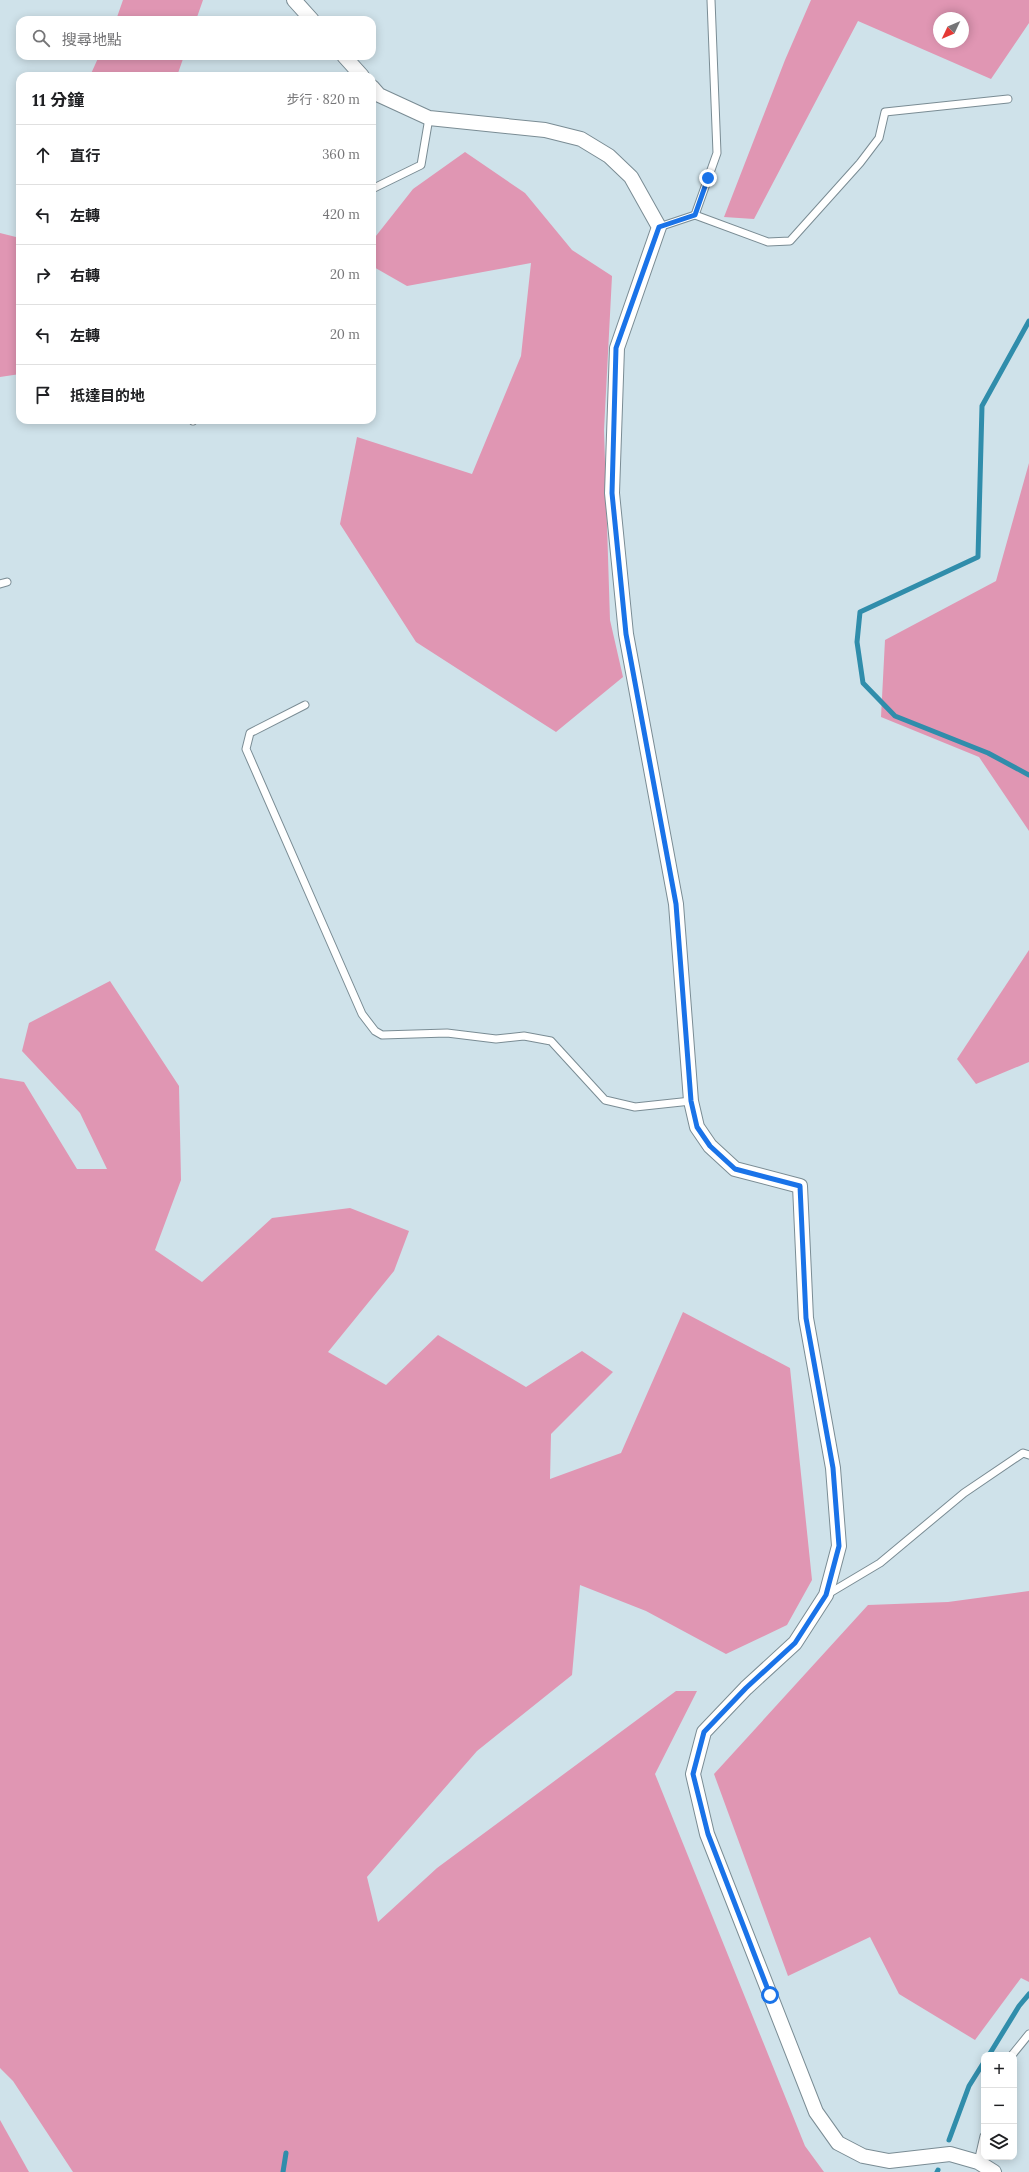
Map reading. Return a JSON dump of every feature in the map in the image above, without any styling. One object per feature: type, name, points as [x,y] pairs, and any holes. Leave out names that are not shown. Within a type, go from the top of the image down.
[{"type":"street","points":[[294,0],[308,16]]},
{"type":"street","points":[[348,60],[358,72]]},
{"type":"street","points":[[376,92],[379,95],[429,118],[545,130],[581,139],[609,156],[631,177],[659,227],[616,348],[612,493],[626,634],[676,904],[691,1101],[697,1127],[710,1146],[735,1169],[800,1186],[806,1318],[833,1468],[839,1546],[826,1595],[795,1643],[746,1688],[704,1732],[693,1774],[708,1834],[816,2112],[838,2142],[863,2156],[889,2161],[950,2154],[978,2162],[994,2172]]},
{"type":"lane","points":[[695,215],[717,153],[711,0]]},
{"type":"lane","points":[[659,227],[695,215],[768,242],[790,241],[860,163],[879,138],[885,112],[1008,99]]},
{"type":"lane","points":[[376,186],[421,165],[429,118]]},
{"type":"lane","points":[[0,584],[7,582]]},
{"type":"lane","points":[[305,705],[250,733],[246,749],[362,1014],[375,1031],[382,1035],[446,1033],[496,1039],[524,1036],[551,1041],[605,1100],[635,1107],[691,1101]]},
{"type":"lane","points":[[826,1595],[880,1563],[964,1493],[1024,1453],[1029,1455]]},
{"type":"lane","points":[[1014,2052],[1029,2034]]},
{"type":"lane","points":[[978,2162],[981,2149]]},
{"type":"shaded area","points":[[123,0],[203,0],[197,16],[117,16]]},
{"type":"shaded area","points":[[811,0],[1029,0],[1029,23],[991,79],[858,21],[754,219],[724,217],[785,60]]},
{"type":"shaded area","points":[[97,60],[183,60],[178,72],[92,72]]},
{"type":"shaded area","points":[[465,152],[525,193],[572,250],[612,276],[604,430],[610,620],[623,677],[556,732],[416,642],[340,524],[357,437],[472,474],[521,356],[531,263],[407,286],[376,268],[376,236],[413,189]]},
{"type":"shaded area","points":[[0,233],[16,237],[16,375],[0,377]]},
{"type":"shaded area","points":[[1029,463],[1029,831],[979,757],[881,717],[885,640],[996,581]]},
{"type":"shaded area","points":[[1029,950],[1029,1062],[976,1084],[957,1059]]},
{"type":"shaded area","points":[[110,981],[179,1086],[181,1180],[155,1250],[202,1282],[272,1218],[350,1208],[409,1231],[394,1271],[328,1352],[386,1385],[438,1335],[526,1387],[582,1351],[613,1372],[551,1434],[550,1479],[621,1453],[683,1312],[790,1368],[812,1580],[787,1625],[726,1654],[646,1611],[580,1585],[572,1675],[477,1751],[367,1877],[378,1922],[437,1868],[676,1691],[697,1691],[655,1774],[805,2146],[824,2172],[73,2172],[13,2081],[0,2068],[0,1078],[24,1082],[77,1169],[107,1169],[80,1113],[22,1051],[29,1023]]},
{"type":"shaded area","points":[[1029,1591],[1029,1982],[1021,1978],[975,2040],[899,1994],[870,1937],[788,1976],[714,1774],[868,1605],[948,1602]]},
{"type":"shaded area","points":[[0,2120],[29,2172],[0,2172]]},
{"type":"waterway","points":[[1029,321],[982,406],[978,557],[860,612],[857,642],[863,683],[895,716],[988,753],[1029,775]]},
{"type":"waterway","points":[[991,2052],[1019,2006],[1029,1994]]},
{"type":"waterway","points":[[949,2140],[969,2086],[981,2067]]},
{"type":"waterway","points":[[283,2172],[286,2153]]},
{"type":"route","points":[[708,178],[695,215],[659,227],[616,348],[612,493],[626,634],[676,904],[691,1101],[697,1127],[710,1146],[735,1169],[800,1186],[806,1318],[833,1468],[839,1546],[826,1595],[795,1643],[746,1688],[704,1732],[693,1774],[708,1834],[770,1995]]}]
